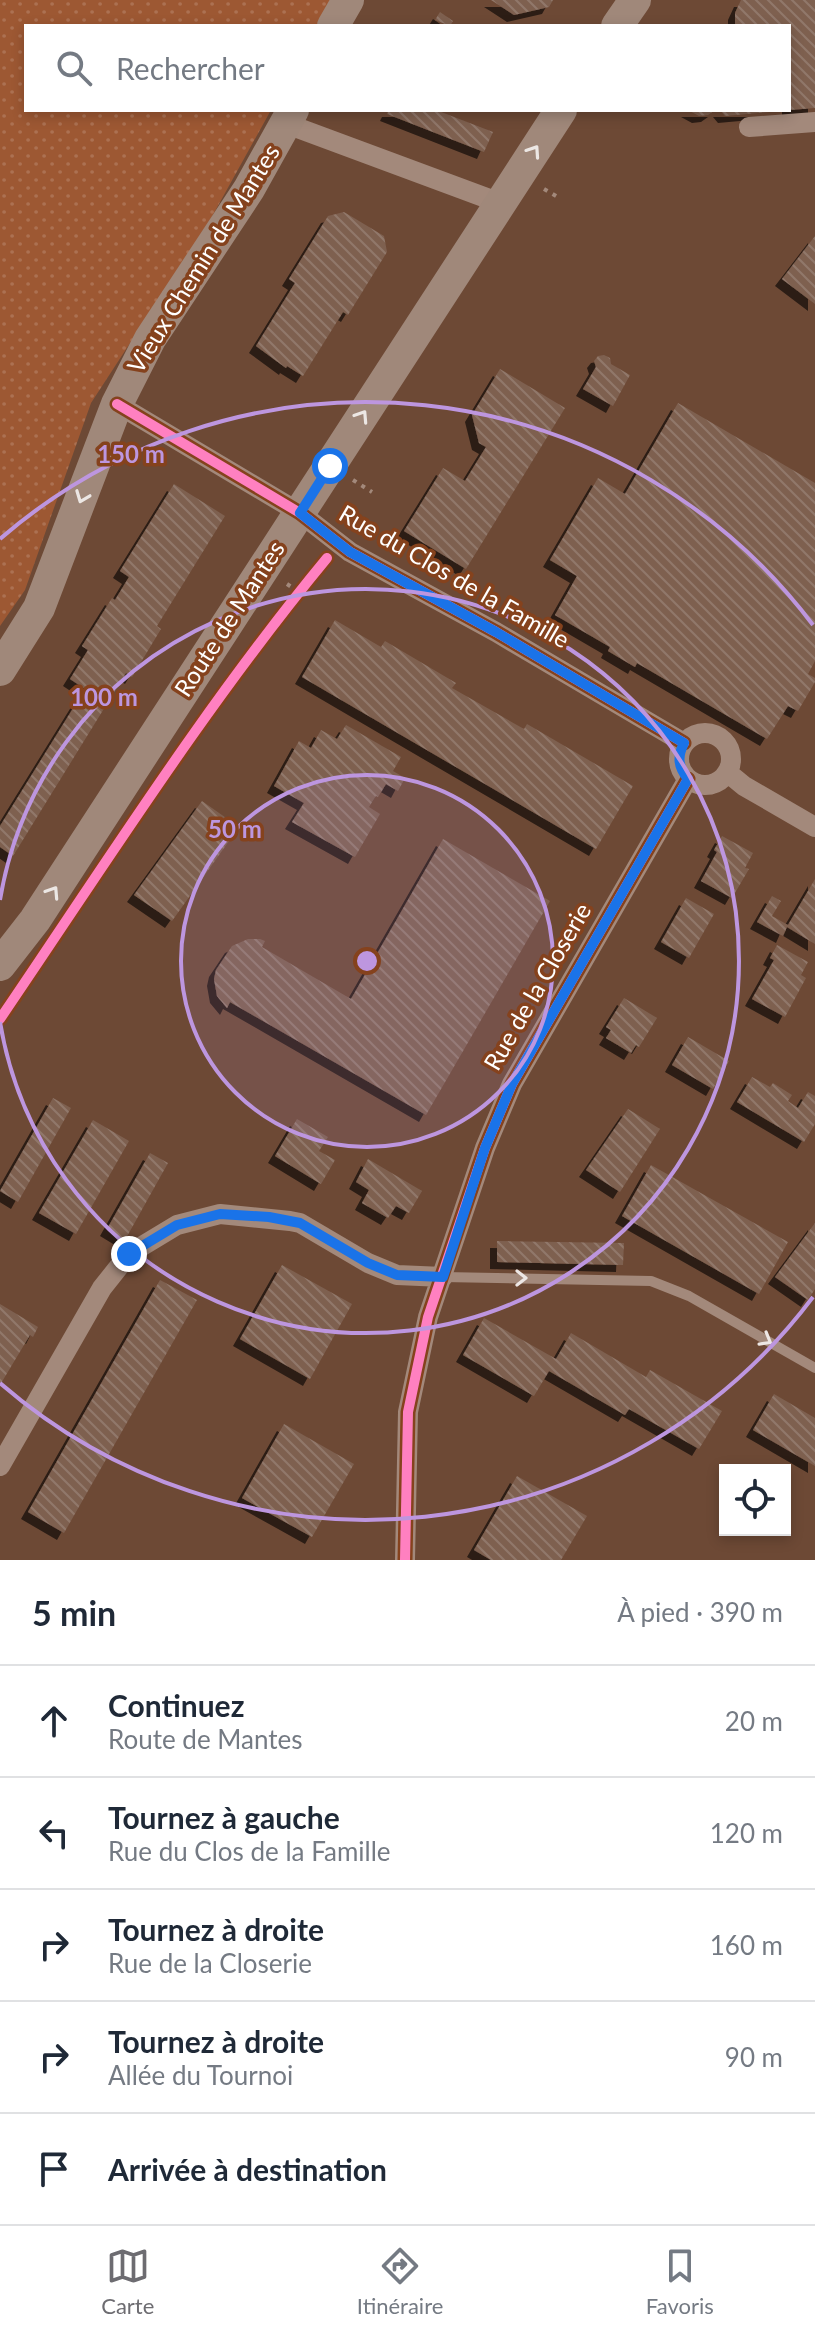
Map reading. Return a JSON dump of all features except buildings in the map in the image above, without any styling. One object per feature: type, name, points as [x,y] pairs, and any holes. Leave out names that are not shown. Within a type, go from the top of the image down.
[{"type":"main road","points":[[334,24],[348,0]]},
{"type":"main road","points":[[618,24],[635,0]]},
{"type":"main road","name":"Route de Mantes","points":[[0,965],[35,920],[560,112]]},
{"type":"main road","name":"Vieux Chemin de Mantes","points":[[0,670],[39,608],[117,404],[150,339],[249,189],[290,117]]},
{"type":"street","points":[[290,117],[500,203]]},
{"type":"street","points":[[749,127],[815,122]]},
{"type":"street","name":"Rue du Clos de la Famille","points":[[117,404],[300,513],[350,552],[496,632],[684,743]]},
{"type":"street","points":[[698,734],[715,735],[728,747],[731,755],[727,772],[716,783],[709,785],[688,779],[679,758],[684,743],[698,734]]},
{"type":"street","points":[[727,772],[744,786],[815,827]]},
{"type":"street","name":"Rue de la Closerie","points":[[405,1560],[408,1412],[428,1317],[485,1148],[512,1084],[688,779]]},
{"type":"street","points":[[0,1466],[102,1288],[129,1254],[177,1225],[220,1214],[290,1221],[300,1223],[368,1263],[397,1275],[443,1277]]},
{"type":"lane","points":[[443,1277],[651,1281],[689,1296],[815,1368]]},
{"type":"path","points":[[351,479],[372,492]]},
{"type":"shaded area","points":[[0,0],[332,0],[319,24],[24,24],[24,112],[270,112],[209,222],[91,403],[25,590],[0,626]]},
{"type":"cycle path","points":[[117,404],[300,513],[350,552],[496,632],[684,743]]},
{"type":"cycle path","points":[[0,1019],[199,726],[327,558]]},
{"type":"cycle path","points":[[405,1560],[408,1412],[428,1317],[485,1148],[512,1084],[688,779]]},
{"type":"route","points":[[129,1254],[177,1225],[220,1214],[269,1217],[300,1223],[368,1263],[397,1275],[443,1277],[485,1148],[512,1084],[688,779],[679,758],[684,743],[496,632],[350,552],[300,513],[330,466]]}]
